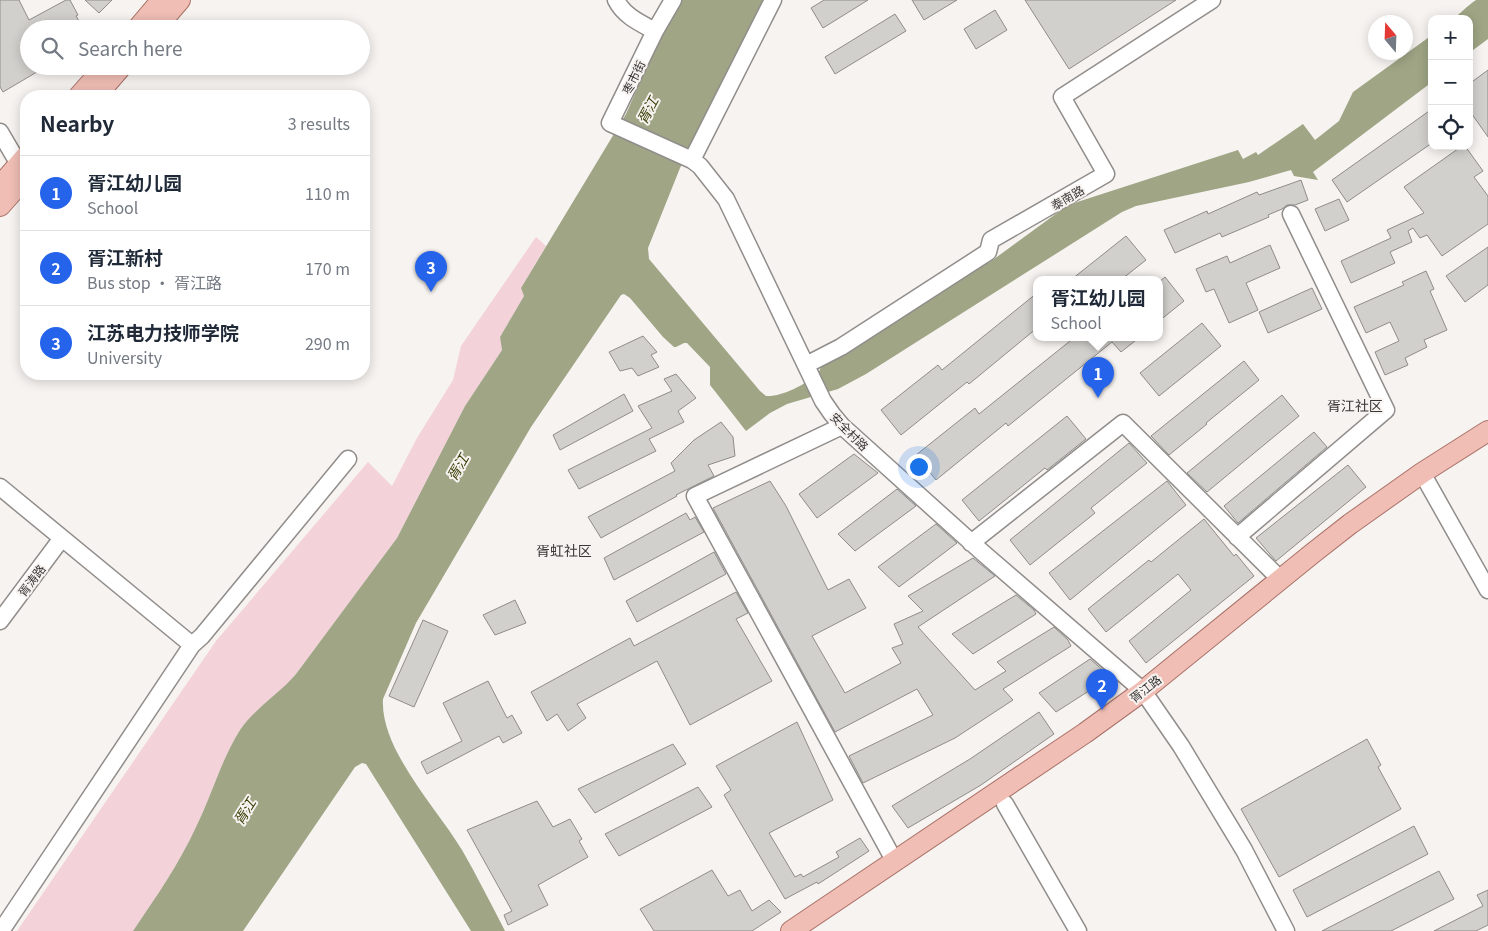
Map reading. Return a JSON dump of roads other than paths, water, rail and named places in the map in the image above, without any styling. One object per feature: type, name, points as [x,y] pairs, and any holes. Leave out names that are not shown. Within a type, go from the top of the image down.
[{"type":"main road","points":[[145,20],[162,0]]},
{"type":"main road","points":[[163,20],[180,0]]},
{"type":"main road","points":[[83,90],[97,75]]},
{"type":"main road","points":[[101,90],[114,75]]},
{"type":"main road","points":[[0,186],[20,169]]},
{"type":"main road","points":[[0,206],[20,173]]},
{"type":"main road","name":"胥江路","points":[[792,931],[1052,756],[1147,696],[1385,515],[1426,479],[1488,431]]},
{"type":"main road","name":"胥江路","points":[[816,931],[1093,744],[1280,579],[1350,524],[1426,479],[1488,447]]},
{"type":"street","points":[[616,0],[629,17],[655,31]]},
{"type":"street","name":"枣市街","points":[[614,124],[655,31],[673,0]]},
{"type":"street","points":[[690,159],[773,0]]},
{"type":"street","name":"泰南路","points":[[808,370],[841,346],[988,252],[991,240],[1106,174],[1062,97],[1212,0]]},
{"type":"street","name":"安全村路","points":[[614,124],[690,159],[700,166],[726,199],[808,370],[824,401],[842,426],[971,543],[1147,696],[1181,746],[1244,850],[1286,931]]},
{"type":"street","points":[[0,132],[20,160]]},
{"type":"street","points":[[1237,537],[1386,410],[1291,214]]},
{"type":"street","points":[[971,543],[1123,423],[1280,579]]},
{"type":"street","points":[[842,426],[695,496],[895,862]]},
{"type":"street","points":[[1,931],[192,645],[202,636],[348,460]]},
{"type":"street","points":[[1426,479],[1488,590]]},
{"type":"street","points":[[0,487],[192,645]]},
{"type":"street","name":"胥涛路","points":[[0,621],[62,538]]},
{"type":"street","points":[[1005,804],[1078,931]]},
{"type":"water","name":"胥江","points":[[679,0],[765,0],[680,168],[648,248],[649,259],[766,396],[779,395],[805,383],[817,374],[822,365],[973,269],[990,262],[1068,205],[1238,150],[1243,159],[1256,152],[1258,155],[1303,124],[1315,140],[1339,121],[1353,92],[1397,60],[1413,60],[1413,49],[1428,38],[1428,85],[1313,172],[1318,180],[1294,176],[1291,170],[1249,182],[1136,206],[1122,212],[866,374],[838,389],[787,404],[770,413],[746,431],[710,385],[710,367],[687,343],[674,347],[663,337],[630,298],[624,294],[621,295],[531,427],[416,623],[383,699],[384,718],[390,738],[412,777],[462,850],[505,931],[471,931],[366,764],[362,763],[355,767],[243,931],[133,931],[167,880],[189,841],[202,815],[227,753],[240,730],[296,674],[397,538],[465,406],[502,350],[500,337],[524,296],[521,288],[626,114]]},
{"type":"water","points":[[1476,0],[1488,0],[1488,39],[1473,50],[1473,15],[1458,15]]},
{"type":"place","name":"江苏电力技师学院","points":[[431,292]]},
{"type":"place","name":"胥江幼儿园","points":[[1098,398]]},
{"type":"place","name":"胥江新村","points":[[1102,710]]},
{"type":"district","name":"胥江社区","points":[[1355,405]]},
{"type":"district","name":"胥虹社区","points":[[564,550]]}]
